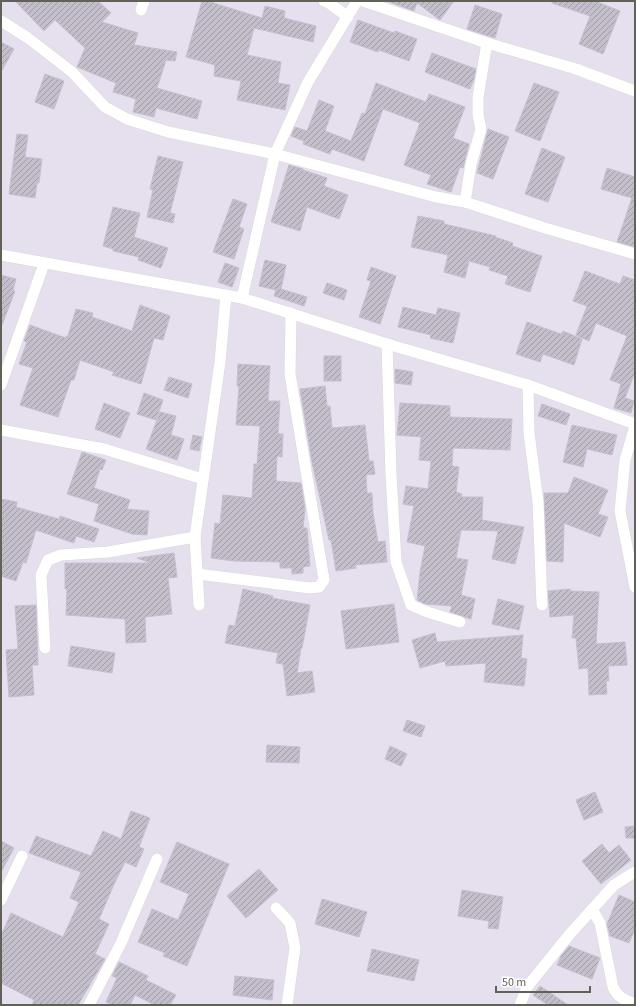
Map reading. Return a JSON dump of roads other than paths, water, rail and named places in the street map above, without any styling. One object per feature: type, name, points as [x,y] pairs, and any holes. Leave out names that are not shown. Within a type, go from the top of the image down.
[{"type":"street","points":[[324,1],[348,17]]},
{"type":"street","points":[[242,298],[275,154],[308,82],[357,1]]},
{"type":"street","points":[[363,1],[487,43],[576,69],[635,90]]},
{"type":"street","points":[[1,21],[28,38],[72,72],[105,107],[127,118],[168,132],[275,154],[436,197],[465,202],[544,228],[635,254]]},
{"type":"street","points":[[465,202],[471,164],[481,129],[478,115],[478,97],[487,43]]},
{"type":"street","points":[[1,255],[44,264],[242,298],[387,344],[528,385],[635,425],[625,460],[620,511],[634,572],[635,587]]},
{"type":"street","points":[[1,385],[44,264]]},
{"type":"street","points":[[199,605],[195,537],[220,362],[226,295]]},
{"type":"street","points":[[198,574],[310,588],[319,587],[324,580],[290,374],[291,313]]},
{"type":"street","points":[[387,344],[391,474],[396,562],[412,605],[427,612],[460,622]]},
{"type":"street","points":[[528,385],[529,433],[538,502],[542,605]]},
{"type":"street","points":[[1,430],[104,449],[203,478]]},
{"type":"street","points":[[45,648],[41,575],[48,560],[60,555],[108,552],[195,537]]},
{"type":"street","points":[[1,900],[22,856]]},
{"type":"street","points":[[89,1005],[121,943],[157,859]]},
{"type":"street","points":[[520,1005],[528,987],[569,935],[614,886],[635,872]]},
{"type":"street","points":[[276,908],[290,923],[295,948],[287,1005]]},
{"type":"street","points":[[592,909],[600,923],[613,987],[616,994],[622,999],[635,1004]]}]
